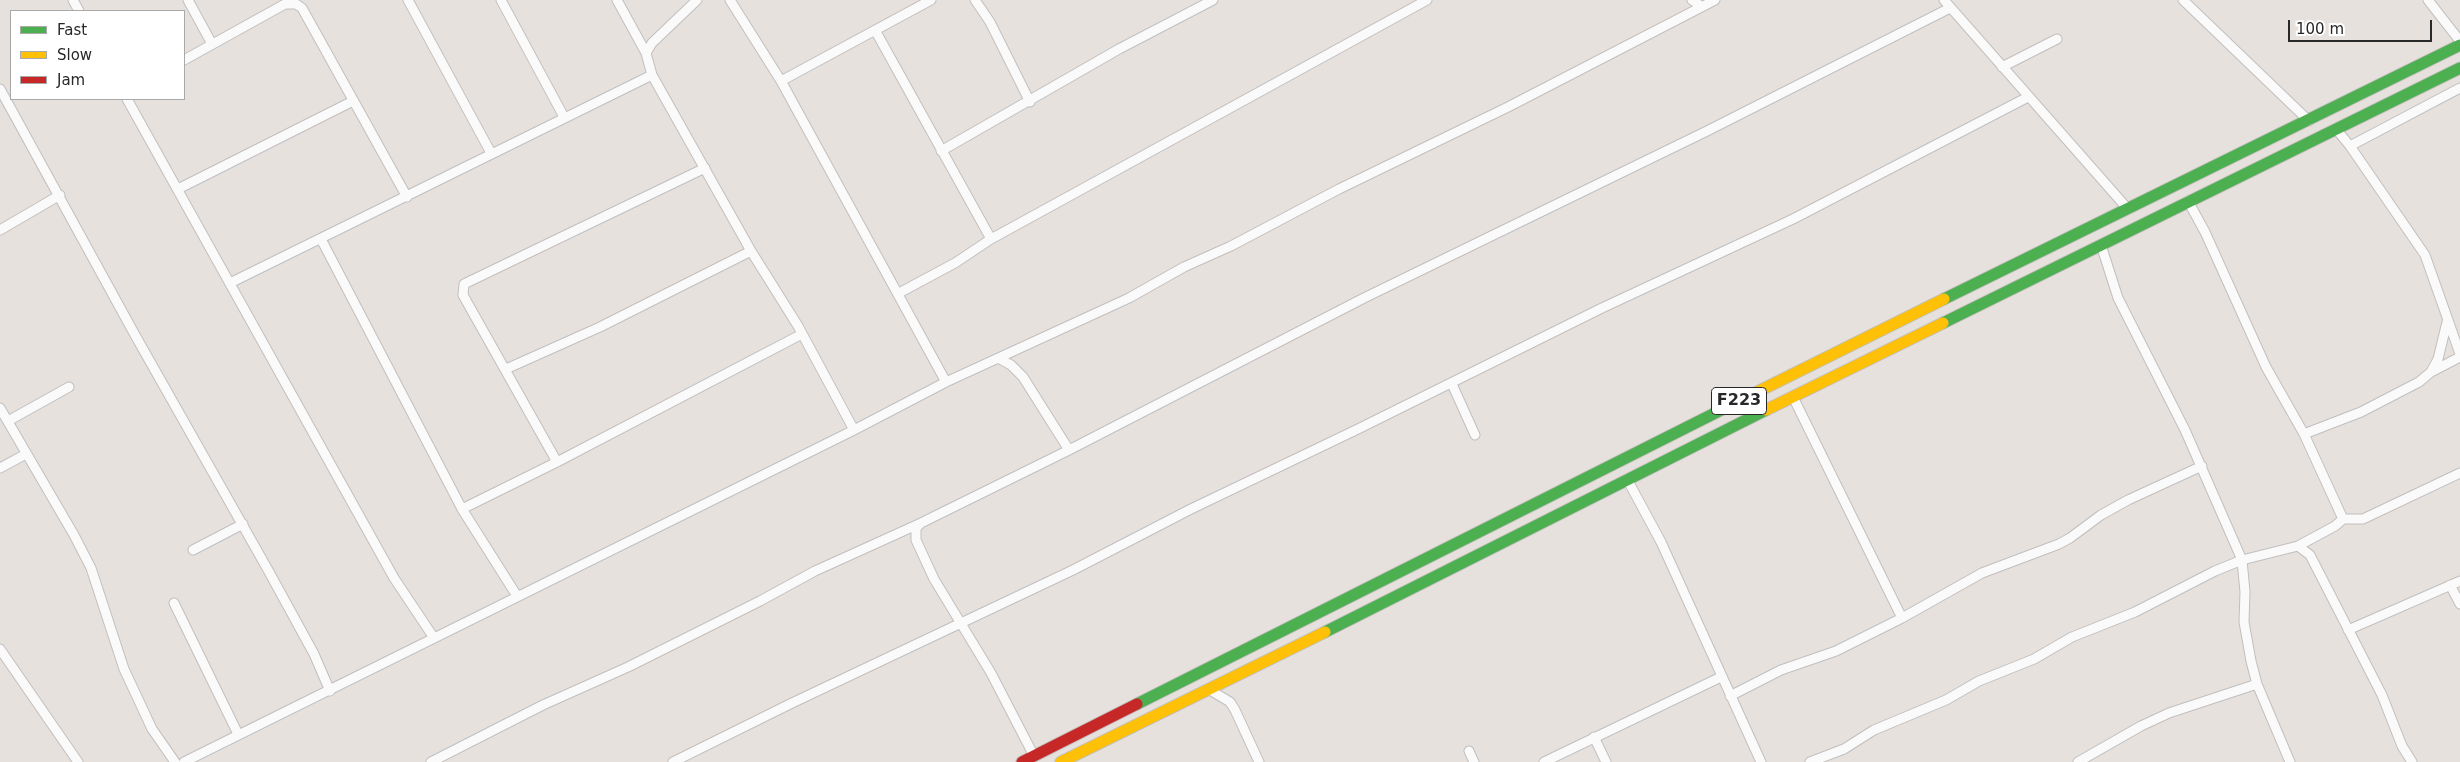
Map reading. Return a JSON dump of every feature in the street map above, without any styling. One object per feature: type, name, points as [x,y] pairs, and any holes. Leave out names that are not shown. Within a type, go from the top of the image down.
[{"type":"main road","name":"F223","points":[[1022,762],[2127,208],[2460,46]]},
{"type":"main road","name":"F223","points":[[1062,762],[1210,690],[1627,479],[2460,68]]},
{"type":"main road","points":[[2203,172],[2212,190]]},
{"type":"main road","points":[[1323,610],[1332,628]]},
{"type":"street","points":[[188,0],[212,44]]},
{"type":"street","points":[[408,0],[491,153]]},
{"type":"street","points":[[501,0],[564,117]]},
{"type":"street","points":[[617,0],[646,52],[652,75],[751,251],[802,334],[854,430]]},
{"type":"street","points":[[646,52],[652,43],[697,0]]},
{"type":"street","points":[[730,0],[781,81],[946,382]]},
{"type":"street","points":[[781,81],[931,0]]},
{"type":"street","points":[[975,0],[990,22],[1030,102]]},
{"type":"street","points":[[898,293],[955,263],[991,239],[1428,0]]},
{"type":"street","points":[[1692,0],[1701,6]]},
{"type":"street","points":[[184,762],[854,430],[946,382],[1000,359],[1129,298],[1339,189],[1508,107],[1715,0]]},
{"type":"street","points":[[1944,0],[2127,208]]},
{"type":"street","points":[[2182,0],[2309,121]]},
{"type":"street","points":[[2428,0],[2460,41]]},
{"type":"street","points":[[941,151],[1030,102],[1119,49],[1209,1]]},
{"type":"street","points":[[185,59],[285,4],[297,2],[407,197]]},
{"type":"street","points":[[432,762],[543,705],[628,667],[815,572],[913,530],[921,523],[1364,298],[1707,131],[1950,8]]},
{"type":"street","points":[[875,30],[991,239]]},
{"type":"street","points":[[2002,67],[2057,39]]},
{"type":"street","points":[[230,283],[407,197],[491,153],[526,139],[564,117],[652,75]]},
{"type":"street","points":[[2438,79],[2446,95]]},
{"type":"street","points":[[2350,146],[2460,88]]},
{"type":"street","points":[[0,89],[60,195],[135,335],[243,524],[314,654],[330,691]]},
{"type":"street","points":[[674,762],[790,704],[1073,570],[1191,509],[1452,384],[1594,313],[1793,219],[2028,97]]},
{"type":"street","points":[[128,100],[394,578],[434,638]]},
{"type":"street","points":[[178,188],[353,101]]},
{"type":"street","points":[[2304,434],[2380,402],[2419,382],[2431,372],[2460,355],[2425,255],[2350,146],[2336,129]]},
{"type":"street","points":[[557,462],[506,369],[462,295],[464,284],[705,168]]},
{"type":"street","points":[[0,230],[60,195]]},
{"type":"street","points":[[2188,201],[2205,232],[2266,367],[2304,434],[2343,519]]},
{"type":"street","points":[[321,239],[462,509],[517,596]]},
{"type":"street","points":[[2101,245],[2118,298],[2202,466],[2242,560],[2245,592],[2244,622],[2257,684],[2290,762]]},
{"type":"street","points":[[506,369],[600,327],[751,251]]},
{"type":"street","points":[[2431,372],[2438,359],[2447,320]]},
{"type":"street","points":[[462,509],[557,462],[802,334]]},
{"type":"street","points":[[1000,359],[1011,365],[1024,377],[1068,450]]},
{"type":"street","points":[[1452,384],[1475,435]]},
{"type":"street","points":[[8,422],[69,387]]},
{"type":"street","points":[[1794,397],[1902,618]]},
{"type":"street","points":[[0,408],[74,534],[91,568],[124,669],[152,729],[175,762]]},
{"type":"street","points":[[0,468],[26,454]]},
{"type":"street","points":[[1730,696],[1782,670],[1836,651],[1902,618],[1982,573],[2070,538],[2108,511],[2171,478],[2202,466]]},
{"type":"street","points":[[1810,762],[1844,749],[1874,730],[1898,718],[1946,700],[1979,680],[2034,659],[2072,637],[2135,612],[2190,582],[2242,560],[2298,546],[2335,526],[2343,519],[2363,519],[2460,474]]},
{"type":"street","points":[[1627,479],[1665,550],[1761,762]]},
{"type":"street","points":[[193,550],[243,524]]},
{"type":"street","points":[[913,530],[934,579],[991,673],[1034,756]]},
{"type":"street","points":[[2298,546],[2310,556],[2382,695],[2402,746],[2412,762]]},
{"type":"street","points":[[2348,630],[2460,581]]},
{"type":"street","points":[[2450,585],[2460,604]]},
{"type":"street","points":[[174,603],[238,734]]},
{"type":"street","points":[[0,649],[78,762]]},
{"type":"street","points":[[1544,762],[1721,676]]},
{"type":"street","points":[[2078,762],[2169,713],[2257,684]]},
{"type":"street","points":[[1210,690],[1230,702],[1259,762]]},
{"type":"street","points":[[1594,737],[1606,762]]},
{"type":"street","points":[[1468,751],[1474,762]]},
{"type":"traffic: fast","points":[[1944,299],[2460,45]]},
{"type":"traffic: fast","points":[[1943,323],[2460,68]]},
{"type":"traffic: fast","points":[[1137,704],[1739,401]]},
{"type":"traffic: fast","points":[[1325,632],[1766,410]]},
{"type":"traffic: slow","points":[[1739,401],[1944,299]]},
{"type":"traffic: slow","points":[[1766,410],[1943,323]]},
{"type":"traffic: slow","points":[[1061,762],[1325,632]]},
{"type":"traffic: jam","points":[[1022,762],[1137,704]]}]
